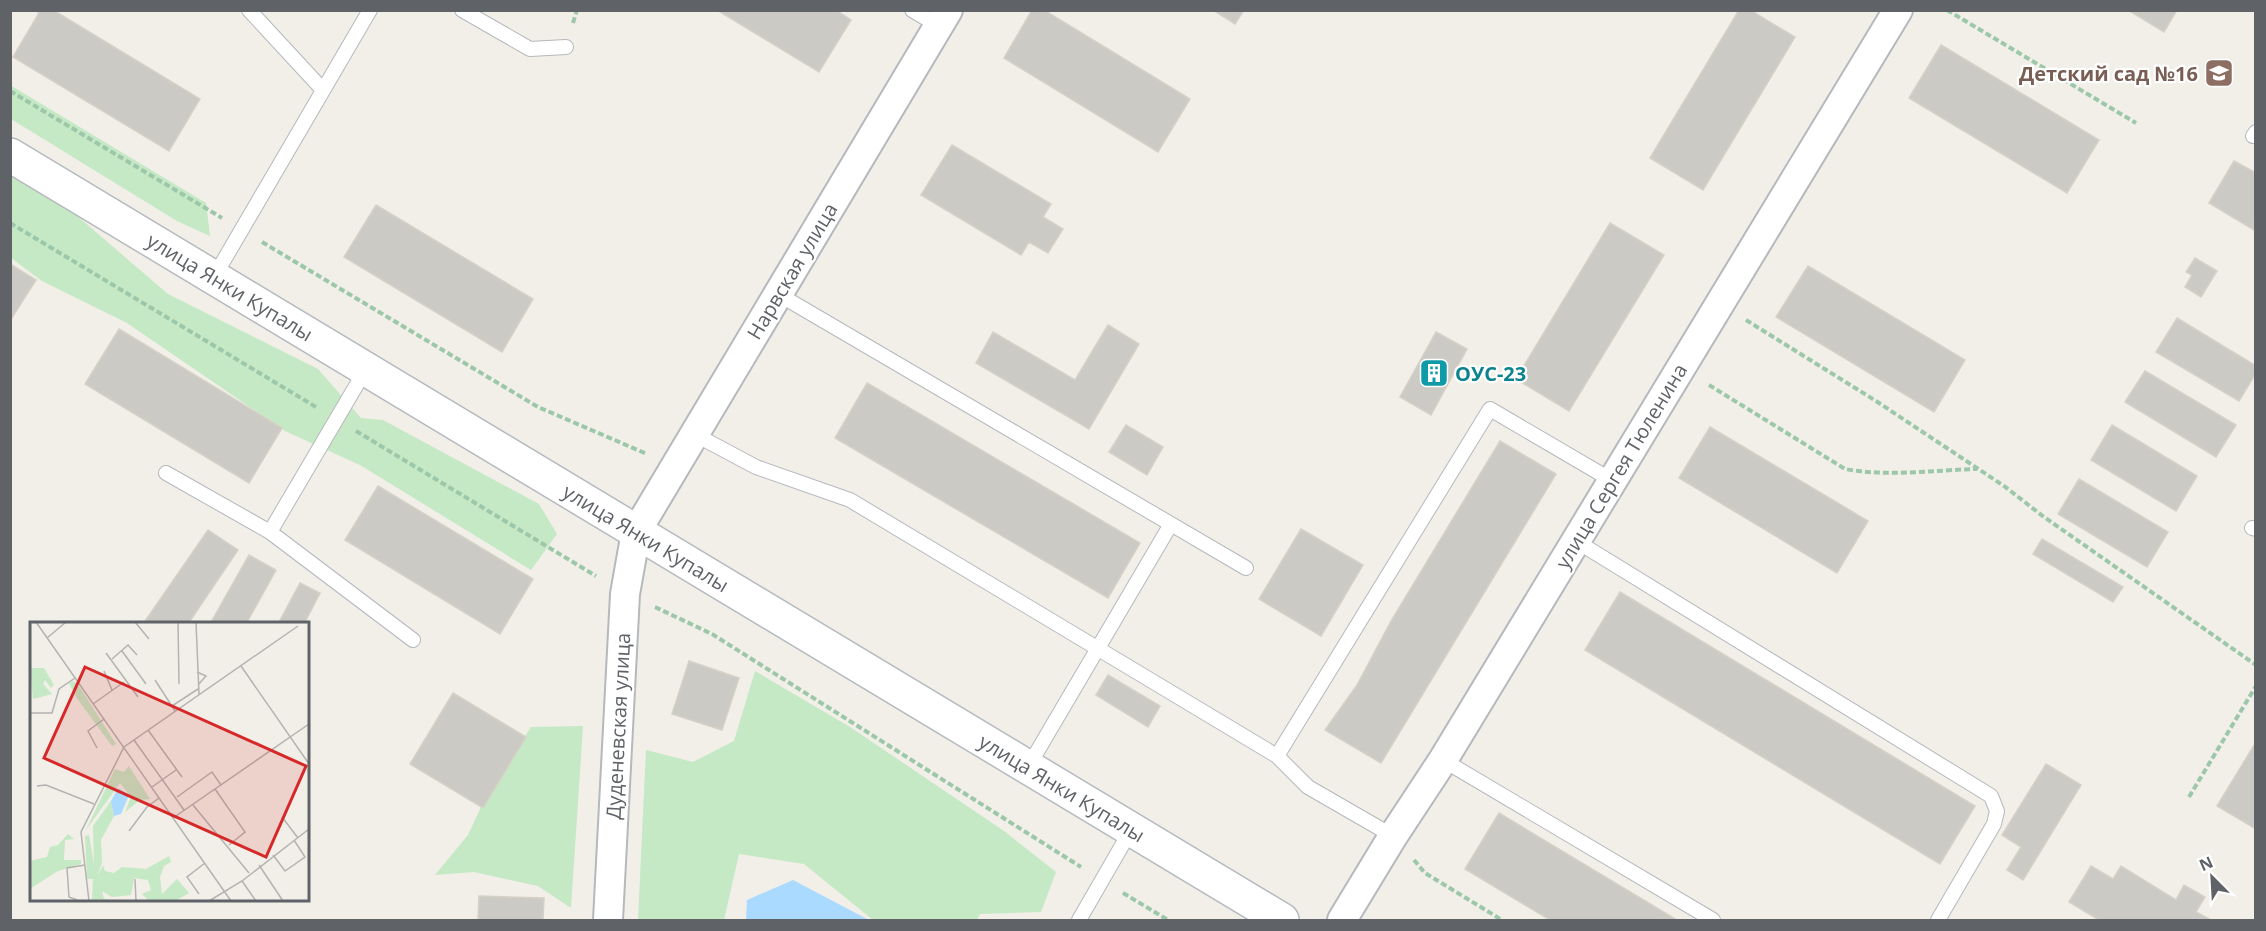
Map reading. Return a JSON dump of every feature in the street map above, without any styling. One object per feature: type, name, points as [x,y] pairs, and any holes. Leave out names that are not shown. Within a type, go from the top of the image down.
[{"type":"street","name":"улица Сергея Тюленина","points":[[1342,921],[1393,836],[1443,760],[1898,10]]},
{"type":"street","name":"Нарвская улица","points":[[636,532],[944,18]]},
{"type":"street","name":"улица Янки Купалы","points":[[10,155],[1282,921]]},
{"type":"street","name":"Дуденевская улица","points":[[608,921],[625,594],[636,532]]},
{"type":"lane","points":[[249,10],[323,90]]},
{"type":"lane","points":[[214,277],[370,10]]},
{"type":"lane","points":[[462,10],[530,49],[566,47]]},
{"type":"lane","points":[[912,10],[944,18]]},
{"type":"lane","points":[[778,294],[1246,568]]},
{"type":"lane","points":[[270,532],[366,369]]},
{"type":"lane","points":[[1277,756],[1490,409],[1612,481]]},
{"type":"lane","points":[[694,434],[756,467],[850,500],[1277,756],[1308,787],[1393,836]]},
{"type":"lane","points":[[166,473],[270,532],[413,640]]},
{"type":"lane","points":[[1028,767],[1171,524]]},
{"type":"lane","points":[[1576,541],[1991,796],[1997,811],[1994,824],[1938,921]]},
{"type":"lane","points":[[1443,760],[1713,921]]},
{"type":"lane","points":[[1079,921],[1131,830]]},
{"type":"path","points":[[1947,10],[2136,123]]},
{"type":"path","points":[[10,91],[538,407],[675,466]]},
{"type":"path","points":[[10,223],[625,594],[712,634],[1168,921]]},
{"type":"path","points":[[1720,304],[1876,401],[1978,469],[2256,665]]},
{"type":"path","points":[[1681,368],[1845,469],[1900,471],[1978,469]]},
{"type":"path","points":[[2189,797],[2256,686]]},
{"type":"path","points":[[1393,836],[1425,873],[1502,921]]},
{"type":"green space","points":[[10,85],[206,203],[210,236],[177,221],[11,119]]},
{"type":"green space","points":[[11,177],[54,196],[168,294],[318,369],[361,418],[383,420],[539,504],[557,534],[531,570],[360,465],[285,431],[127,323],[42,281],[11,258]]},
{"type":"green space","points":[[755,671],[850,727],[1004,831],[1056,872],[1041,912],[980,914],[977,920],[873,920],[804,864],[739,854],[724,920],[638,920],[646,750],[693,762],[734,741]]},
{"type":"green space","points":[[583,726],[571,908],[538,886],[474,872],[435,875],[468,835],[486,796],[531,727]]},
{"type":"water","points":[[793,880],[869,920],[746,920],[747,900]]},
{"type":"building","points":[[35,10],[53,10],[200,99],[169,151],[13,57],[39,13]]},
{"type":"building","points":[[717,10],[836,10],[851,20],[819,72]]},
{"type":"building","points":[[1032,10],[1044,10],[1190,99],[1158,152],[1004,58]]},
{"type":"building","points":[[1213,10],[1244,10],[1235,24]]},
{"type":"building","points":[[1739,10],[1750,10],[1795,37],[1703,190],[1650,158]]},
{"type":"building","points":[[2128,10],[2177,10],[2164,32]]},
{"type":"building","points":[[1941,45],[2099,140],[2067,193],[1909,98]]},
{"type":"building","points":[[952,145],[1051,204],[1043,217],[1063,229],[1048,253],[1029,242],[1021,255],[921,195]]},
{"type":"building","points":[[2234,161],[2256,173],[2254,230],[2209,203]]},
{"type":"building","points":[[376,205],[533,299],[502,352],[344,257]]},
{"type":"building","points":[[1610,223],[1664,255],[1569,411],[1516,379]]},
{"type":"building","points":[[2195,258],[2217,271],[2201,297],[2185,287],[2192,275],[2186,272]]},
{"type":"building","points":[[10,264],[36,280],[10,321]]},
{"type":"building","points":[[1808,266],[1965,360],[1934,412],[1776,317]]},
{"type":"building","points":[[2177,318],[2256,366],[2256,373],[2239,401],[2156,352]]},
{"type":"building","points":[[1108,325],[1139,344],[1089,429],[976,363],[993,332],[1075,380]]},
{"type":"building","points":[[119,329],[282,428],[249,483],[85,384]]},
{"type":"building","name":"ОУС-23","points":[[1436,332],[1467,349],[1431,415],[1400,397]]},
{"type":"building","points":[[2145,371],[2236,425],[2216,457],[2125,402]]},
{"type":"building","points":[[867,383],[1140,543],[1108,598],[835,438]]},
{"type":"building","points":[[1126,425],[1163,447],[1147,475],[1109,452]]},
{"type":"building","points":[[2112,425],[2197,476],[2176,511],[2091,460]]},
{"type":"building","points":[[1710,427],[1868,521],[1837,573],[1679,478]]},
{"type":"building","points":[[1500,441],[1556,474],[1381,763],[1325,730],[1357,685],[1391,621]]},
{"type":"building","points":[[2079,479],[2168,532],[2147,567],[2058,514]]},
{"type":"building","points":[[378,486],[533,579],[500,634],[345,540]]},
{"type":"building","points":[[1301,529],[1363,565],[1321,636],[1259,599]]},
{"type":"building","points":[[208,530],[238,550],[189,622],[144,622]]},
{"type":"building","points":[[2042,539],[2123,587],[2113,602],[2033,554]]},
{"type":"building","points":[[249,555],[276,570],[247,622],[211,622]]},
{"type":"building","points":[[300,583],[320,593],[305,622],[279,622]]},
{"type":"building","points":[[1620,592],[1975,806],[1940,864],[1585,650]]},
{"type":"building","points":[[689,661],[739,678],[722,730],[672,714]]},
{"type":"building","points":[[1108,675],[1160,706],[1148,727],[1096,695]]},
{"type":"building","points":[[453,693],[526,737],[483,808],[410,764]]},
{"type":"building","points":[[2256,742],[2256,829],[2217,806]]},
{"type":"building","points":[[2046,764],[2081,785],[2023,880],[2007,870],[2021,847],[2002,835]]},
{"type":"building","points":[[1499,813],[1677,920],[1550,920],[1465,869]]},
{"type":"building","points":[[2091,866],[2113,879],[2121,866],[2176,900],[2184,885],[2205,897],[2196,912],[2211,920],[2099,920],[2069,902]]},
{"type":"building","points":[[479,896],[544,898],[543,920],[478,920]]},
{"type":"place","name":"Детский сад №16","points":[[2219,73]]},
{"type":"place","name":"ОУС-23","points":[[1434,373]]}]
